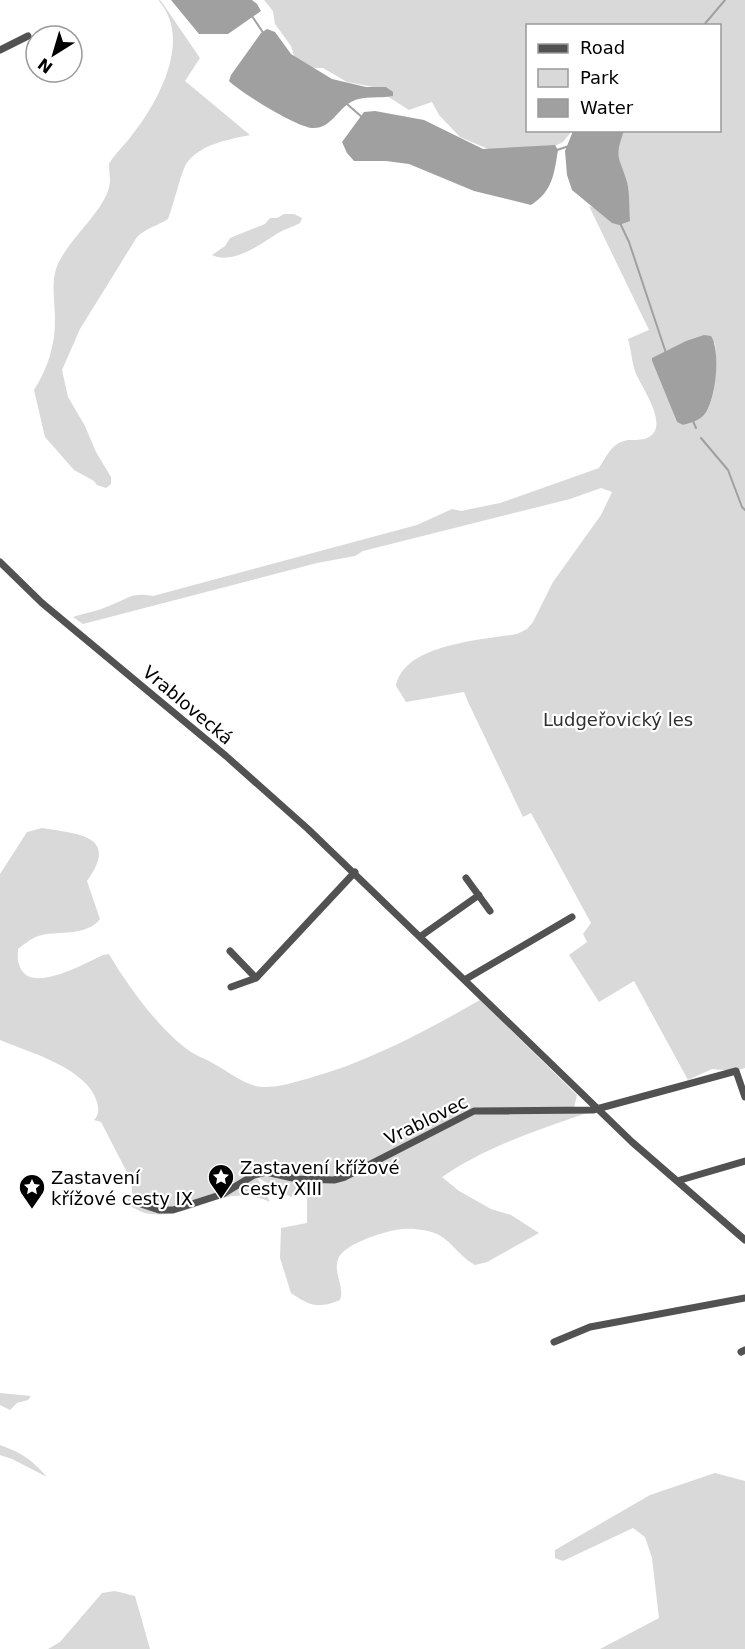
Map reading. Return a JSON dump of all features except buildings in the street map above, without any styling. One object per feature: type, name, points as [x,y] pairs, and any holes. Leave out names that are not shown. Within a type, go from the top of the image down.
[{"type":"street","points":[[0,50],[24,38]]},
{"type":"street","name":"Vrablovecká","points":[[0,562],[42,603],[226,756],[355,872]]},
{"type":"street","points":[[231,987],[256,978],[355,872],[632,1142],[745,1240]]},
{"type":"street","points":[[466,878],[490,911]]},
{"type":"street","points":[[421,936],[478,895]]},
{"type":"street","points":[[466,979],[572,917]]},
{"type":"street","points":[[230,951],[256,978]]},
{"type":"street","name":"Vrablovec","points":[[138,1203],[159,1210],[174,1210],[223,1194],[254,1175],[266,1172],[297,1179],[334,1180],[345,1177],[474,1111],[593,1110],[735,1071],[745,1097]]},
{"type":"street","points":[[677,1181],[745,1161]]},
{"type":"street","points":[[554,1342],[590,1327],[745,1298]]},
{"type":"green space","points":[[158,0],[161,1],[200,58],[185,81],[250,135],[206,147],[186,164],[168,219],[137,237],[80,329],[62,370],[68,397],[111,477],[111,484],[106,488],[74,470],[45,437],[34,390],[47,365],[54,338],[53,287],[56,269],[68,247],[102,203],[110,182],[109,164],[152,105],[168,69],[172,50],[172,32],[168,15]]},
{"type":"green space","name":"Ludgeřovický les","points":[[264,0],[745,0],[745,1068],[735,1071],[712,1069],[688,1080],[634,981],[599,1002],[569,955],[587,942],[583,934],[591,923],[531,813],[523,817],[464,692],[406,702],[396,686],[402,672],[413,661],[429,653],[446,646],[517,634],[527,629],[533,622],[553,582],[601,515],[612,492],[601,488],[570,499],[363,551],[355,556],[317,563],[83,624],[73,617],[102,609],[131,596],[153,596],[417,525],[452,509],[461,511],[500,503],[599,468],[610,450],[618,444],[628,440],[647,438],[654,433],[656,416],[635,371],[628,339],[649,330],[589,206],[619,225],[627,183],[619,164],[617,149],[624,132],[721,132],[721,24],[526,24],[526,132],[571,132],[563,142],[551,148],[488,149],[460,137],[439,115],[432,102],[409,110],[373,87],[347,82],[323,68],[313,68],[294,56],[291,46],[275,24],[273,11]],"holes":[[[715,343],[714,390],[704,415],[694,422],[683,425],[677,422],[652,361]]]},
{"type":"green space","points":[[284,214],[294,214],[302,218],[300,223],[246,252],[229,257],[212,255],[225,246],[230,238],[265,224],[270,218],[277,218]]},
{"type":"green space","points":[[42,828],[81,835],[97,846],[99,854],[96,866],[87,881],[100,919],[88,928],[42,935],[26,942],[18,949],[18,962],[24,973],[33,978],[44,978],[71,970],[109,954],[125,979],[168,1033],[194,1054],[251,1085],[265,1087],[282,1085],[354,1063],[418,1034],[480,1000],[577,1095],[573,1112],[593,1111],[496,1147],[442,1177],[459,1191],[491,1209],[511,1215],[539,1233],[487,1262],[475,1265],[444,1238],[431,1232],[403,1229],[377,1235],[348,1248],[338,1259],[340,1300],[326,1305],[314,1305],[291,1293],[280,1258],[281,1228],[307,1223],[307,1198],[303,1192],[291,1197],[257,1177],[270,1202],[238,1196],[168,1214],[146,1213],[130,1206],[127,1198],[133,1197],[130,1178],[101,1122],[94,1120],[98,1114],[98,1107],[91,1090],[82,1080],[56,1063],[0,1040],[0,874],[27,832]]},
{"type":"green space","points":[[0,1393],[31,1396],[28,1400],[17,1403],[10,1410],[0,1405]]},
{"type":"green space","points":[[0,1445],[26,1457],[47,1477],[0,1455]]},
{"type":"green space","points":[[715,1473],[745,1481],[745,1649],[600,1649],[659,1618],[652,1558],[645,1537],[633,1528],[563,1561],[555,1558],[555,1550],[650,1495]]},
{"type":"green space","points":[[115,1591],[135,1596],[150,1649],[48,1649],[60,1642],[102,1593]]},
{"type":"water","points":[[171,0],[252,0],[261,11],[228,34],[199,34]]},
{"type":"water","points":[[267,29],[275,32],[291,54],[332,79],[366,87],[386,87],[393,92],[393,96],[366,98],[351,102],[330,122],[320,127],[306,127],[296,123],[257,101],[229,81],[261,33]]},
{"type":"water","points":[[375,111],[424,120],[483,149],[555,145],[558,150],[551,181],[544,194],[531,205],[474,191],[409,164],[354,161],[342,142],[364,112]]},
{"type":"water","points":[[573,132],[624,132],[618,152],[628,187],[630,221],[619,225],[612,223],[572,190],[567,175],[565,151]]},
{"type":"water","points":[[704,335],[711,336],[716,353],[716,376],[712,399],[702,417],[683,425],[677,422],[652,358]]},
{"type":"waterway","points":[[705,24],[725,0]]},
{"type":"waterway","points":[[252,16],[264,34]]},
{"type":"waterway","points":[[347,104],[363,118]]},
{"type":"waterway","points":[[557,150],[569,146]]},
{"type":"waterway","points":[[620,223],[629,242],[666,353]]},
{"type":"waterway","points":[[692,419],[696,428]]},
{"type":"waterway","points":[[701,438],[728,470],[745,510]]},
{"type":"place","name":"Zastavení křížové cesty XIII","points":[[221,1200]]},
{"type":"place","name":"Zastavení křížové cesty IX","points":[[32,1210]]}]
